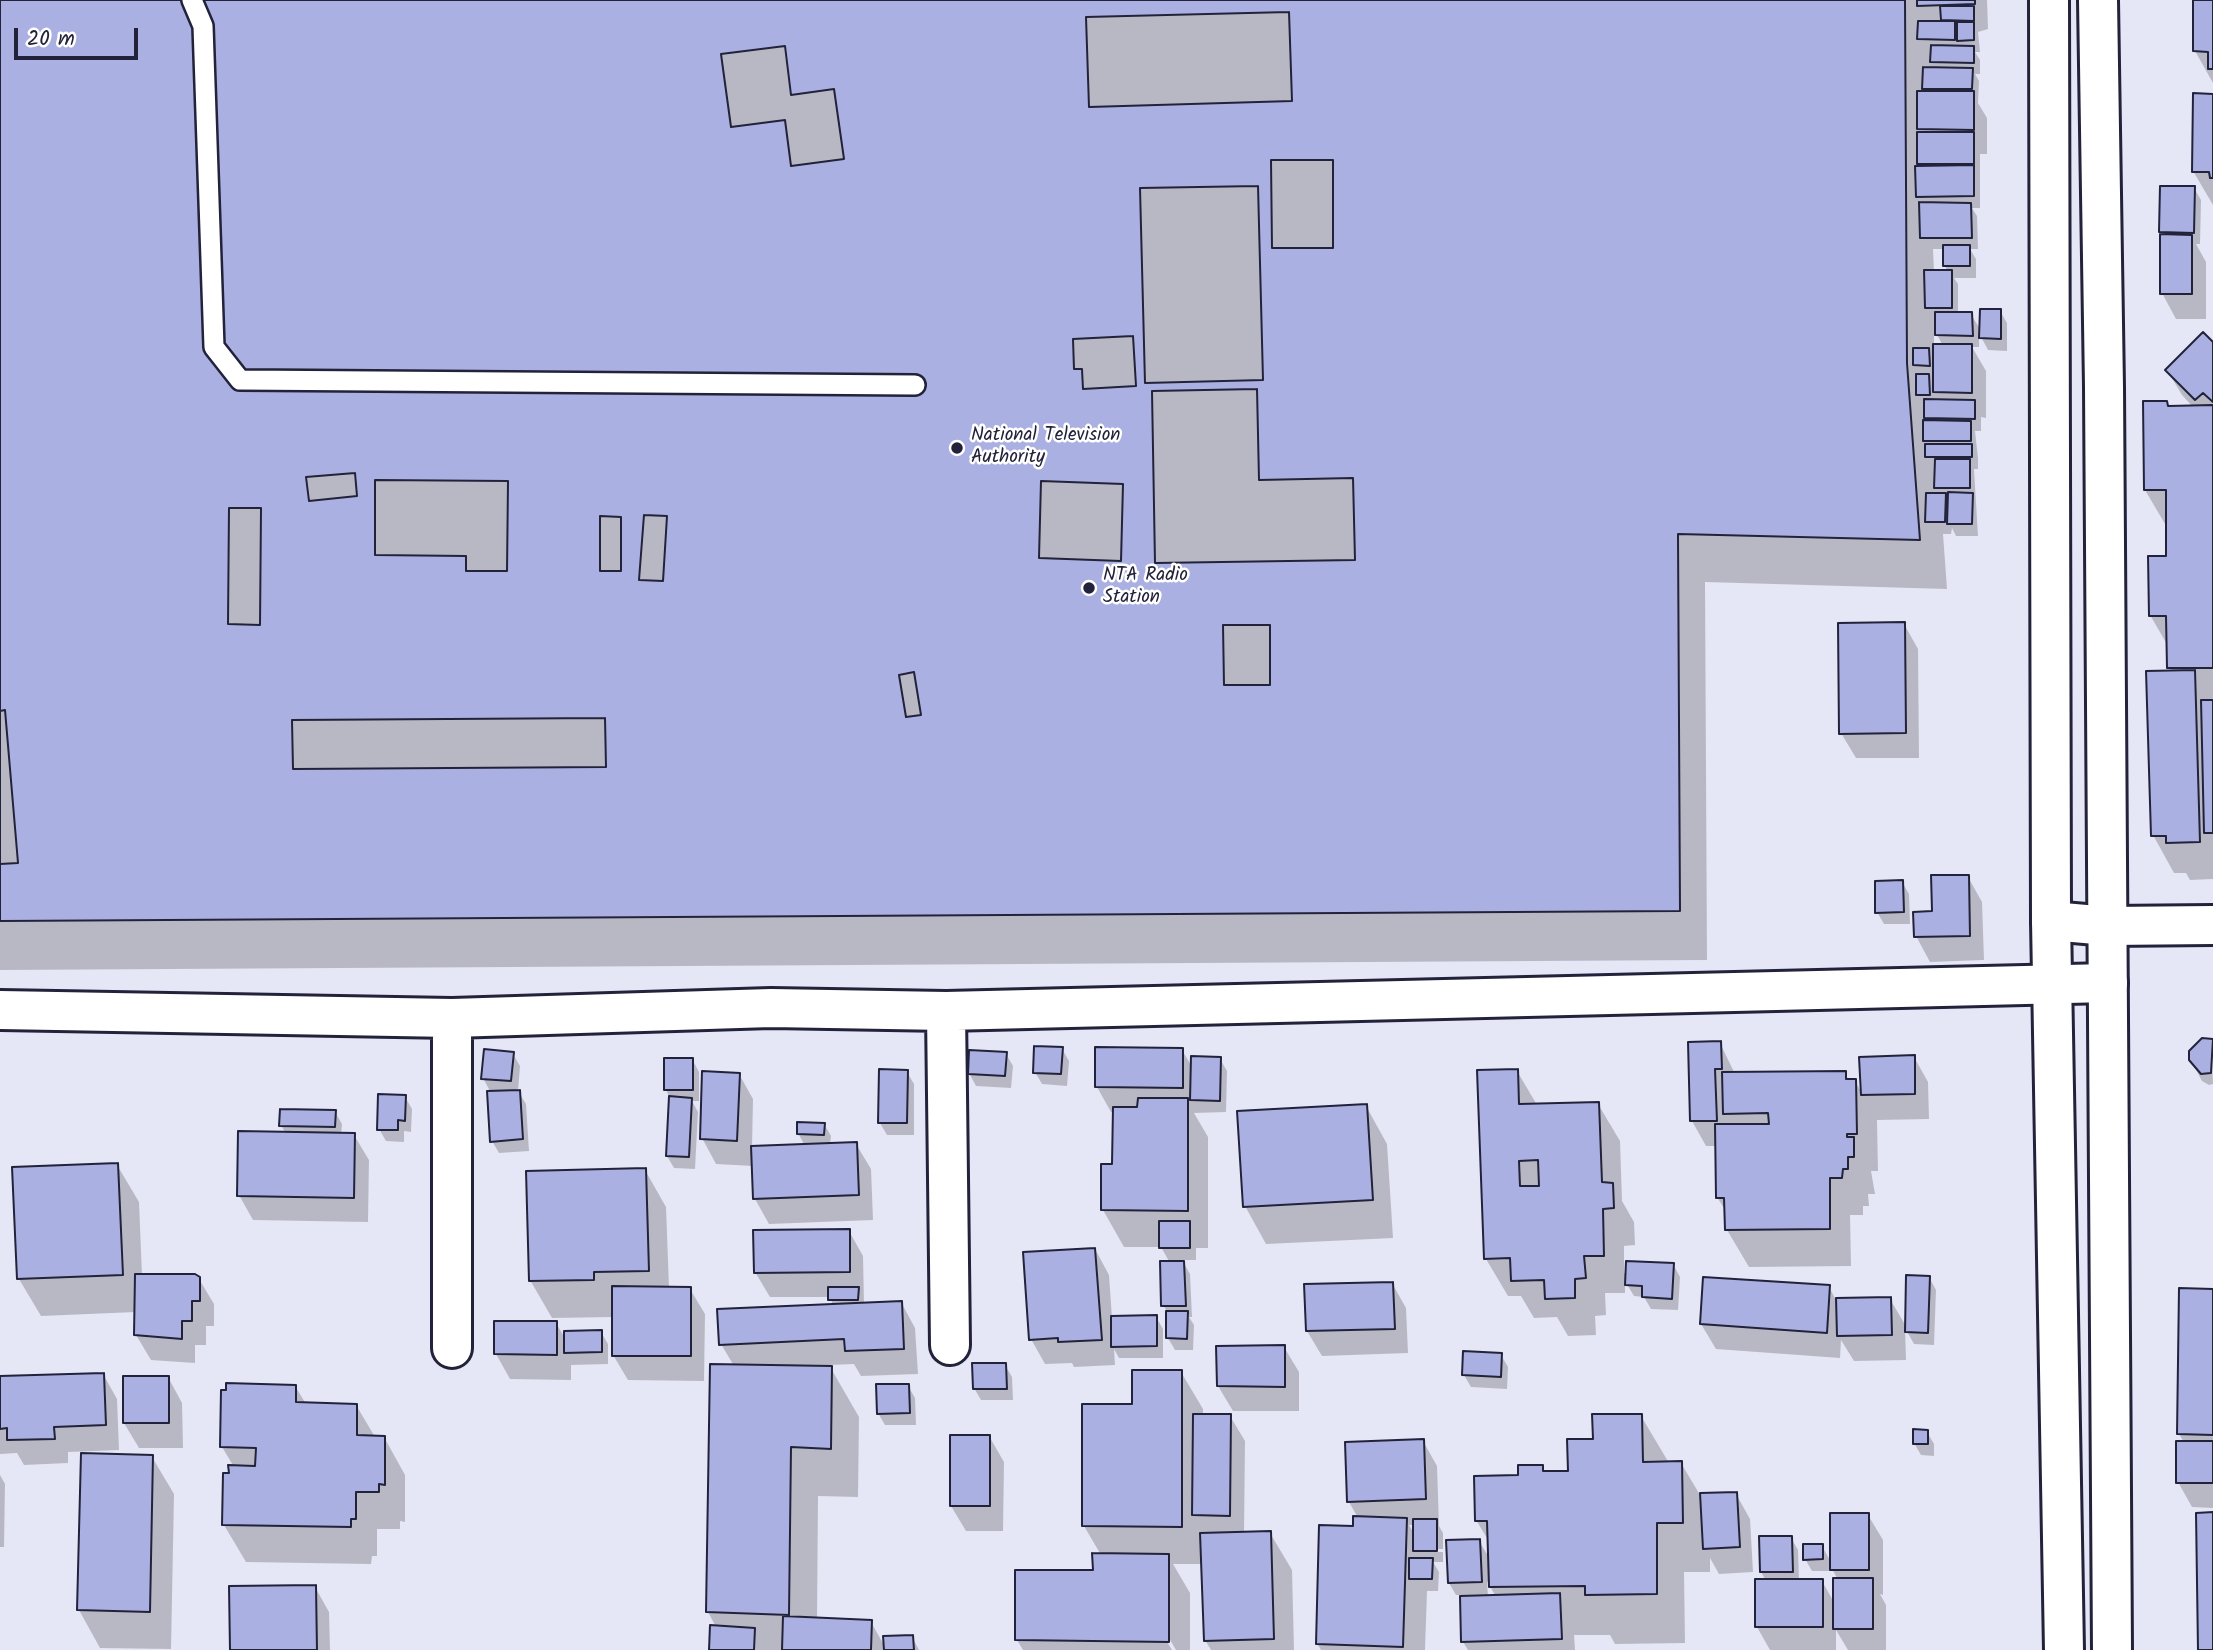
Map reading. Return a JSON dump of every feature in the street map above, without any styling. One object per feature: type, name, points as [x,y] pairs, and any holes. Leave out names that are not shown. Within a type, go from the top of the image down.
[{"type":"street","points":[[2049,0],[2051,921],[2064,1650]]},
{"type":"street","points":[[2098,0],[2108,926],[2112,1650]]},
{"type":"street","points":[[2051,921],[2108,926],[2213,925]]},
{"type":"street","points":[[0,1010],[452,1018],[771,1009],[946,1012],[2108,983]]},
{"type":"street","points":[[946,1012],[950,1345]]},
{"type":"street","points":[[452,1018],[452,1348]]},
{"type":"lane","points":[[192,0],[203,26],[214,347],[240,380],[915,385]]},
{"type":"building","name":"National Television Authority","points":[[0,0],[1905,0],[1907,363],[1920,540],[1678,534],[1680,911],[0,921]]},
{"type":"building","points":[[1917,0],[1975,0],[1975,4],[1917,6]]},
{"type":"building","points":[[2193,0],[2213,0],[2213,69],[2208,69],[2208,52],[2193,51]]},
{"type":"building","points":[[1940,6],[1974,6],[1974,21],[1941,20]]},
{"type":"building","points":[[1289,12],[1292,101],[1089,107],[1086,17]]},
{"type":"building","points":[[1918,21],[1955,21],[1955,40],[1917,39]]},
{"type":"building","points":[[1957,22],[1974,22],[1974,40],[1957,41]]},
{"type":"building","points":[[1931,45],[1974,46],[1974,63],[1930,62]]},
{"type":"building","points":[[785,46],[791,95],[834,89],[844,159],[791,166],[785,120],[731,127],[721,54]]},
{"type":"building","points":[[1923,67],[1973,68],[1972,89],[1922,89]]},
{"type":"building","points":[[1917,91],[1974,91],[1974,130],[1917,129]]},
{"type":"building","points":[[2193,93],[2213,94],[2213,178],[2210,178],[2209,172],[2192,172]]},
{"type":"building","points":[[1917,132],[1974,132],[1974,164],[1917,164]]},
{"type":"building","points":[[1271,160],[1333,160],[1333,248],[1272,248]]},
{"type":"building","points":[[1974,165],[1974,196],[1916,197],[1915,166]]},
{"type":"building","points":[[1258,186],[1263,380],[1145,383],[1140,188]]},
{"type":"building","points":[[2160,186],[2195,186],[2194,233],[2159,232]]},
{"type":"building","points":[[1919,202],[1971,203],[1972,238],[1920,238]]},
{"type":"building","points":[[2160,234],[2192,235],[2192,294],[2160,294]]},
{"type":"building","points":[[1943,245],[1970,245],[1970,266],[1943,266]]},
{"type":"building","points":[[1924,270],[1952,270],[1952,308],[1925,308]]},
{"type":"building","points":[[1980,309],[2001,309],[2001,339],[1979,338]]},
{"type":"building","points":[[1935,312],[1972,312],[1973,336],[1935,335]]},
{"type":"building","points":[[2203,332],[2213,342],[2213,402],[2203,393],[2195,400],[2165,370]]},
{"type":"building","points":[[1133,336],[1136,386],[1083,389],[1082,369],[1074,369],[1073,339]]},
{"type":"building","points":[[1933,344],[1972,344],[1972,393],[1933,392]]},
{"type":"building","points":[[1913,348],[1929,348],[1930,366],[1913,365]]},
{"type":"building","points":[[1916,374],[1929,374],[1930,395],[1916,395]]},
{"type":"building","points":[[1257,389],[1259,480],[1353,478],[1355,560],[1155,563],[1152,391]]},
{"type":"building","points":[[1924,399],[1975,400],[1975,419],[1924,418]]},
{"type":"building","points":[[2143,401],[2167,401],[2168,406],[2213,405],[2213,668],[2167,668],[2166,616],[2149,616],[2148,556],[2166,556],[2166,490],[2144,490]]},
{"type":"building","points":[[1923,420],[1971,421],[1971,441],[1923,441]]},
{"type":"building","points":[[1925,444],[1972,444],[1972,457],[1925,457]]},
{"type":"building","points":[[1935,459],[1970,459],[1970,488],[1934,488]]},
{"type":"building","points":[[355,473],[357,496],[309,501],[306,477]]},
{"type":"building","points":[[375,480],[508,481],[507,571],[466,571],[466,556],[375,555]]},
{"type":"building","points":[[1041,481],[1123,484],[1121,561],[1039,558]]},
{"type":"building","points":[[1948,492],[1973,493],[1972,524],[1947,524]]},
{"type":"building","points":[[1926,493],[1946,493],[1945,522],[1925,522]]},
{"type":"building","points":[[229,508],[261,508],[260,625],[228,624]]},
{"type":"building","points":[[644,515],[667,516],[663,581],[639,580]]},
{"type":"building","points":[[600,516],[621,517],[621,571],[600,571]]},
{"type":"building","points":[[1905,622],[1906,733],[1839,734],[1838,623]]},
{"type":"building","points":[[1223,625],[1270,625],[1270,685],[1224,685]]},
{"type":"building","points":[[2195,670],[2200,842],[2166,843],[2166,836],[2151,836],[2146,671]]},
{"type":"building","points":[[914,672],[921,715],[906,717],[899,675]]},
{"type":"building","points":[[2201,700],[2213,700],[2213,833],[2204,833]]},
{"type":"building","points":[[5,710],[18,863],[0,864],[0,711]]},
{"type":"building","points":[[605,718],[606,767],[293,769],[292,720]]},
{"type":"building","points":[[1931,875],[1969,875],[1970,936],[1914,937],[1913,912],[1932,911]]},
{"type":"building","points":[[1903,880],[1904,912],[1875,913],[1875,881]]},
{"type":"building","points":[[2202,1038],[2213,1039],[2211,1073],[2201,1074],[2189,1060],[2189,1051]]},
{"type":"building","points":[[1721,1041],[1722,1069],[1715,1069],[1717,1121],[1690,1121],[1688,1042]]},
{"type":"building","points":[[1034,1046],[1063,1047],[1061,1074],[1033,1073]]},
{"type":"building","points":[[1095,1047],[1183,1048],[1183,1088],[1095,1087]]},
{"type":"building","points":[[484,1049],[514,1052],[511,1081],[481,1079]]},
{"type":"building","points":[[969,1050],[1007,1052],[1005,1076],[968,1074]]},
{"type":"building","points":[[1915,1055],[1915,1094],[1861,1095],[1859,1057]]},
{"type":"building","points":[[1191,1056],[1221,1057],[1220,1101],[1190,1100]]},
{"type":"building","points":[[664,1058],[693,1058],[693,1090],[664,1090]]},
{"type":"building","points":[[879,1069],[908,1070],[907,1123],[878,1123]]},
{"type":"building","points":[[1518,1069],[1519,1104],[1599,1102],[1602,1182],[1613,1183],[1614,1208],[1603,1209],[1604,1256],[1584,1256],[1586,1278],[1575,1279],[1575,1298],[1545,1299],[1544,1280],[1511,1281],[1510,1258],[1484,1259],[1477,1070]],"holes":[[[1538,1160],[1539,1186],[1520,1186],[1519,1161]]]},
{"type":"building","points":[[702,1071],[740,1073],[737,1141],[700,1139]]},
{"type":"building","points":[[1846,1071],[1846,1079],[1856,1079],[1857,1134],[1847,1134],[1847,1137],[1854,1137],[1854,1157],[1848,1157],[1848,1169],[1843,1169],[1842,1178],[1830,1178],[1830,1229],[1725,1230],[1724,1198],[1716,1198],[1715,1124],[1769,1124],[1768,1113],[1723,1114],[1722,1072]]},
{"type":"building","points":[[520,1090],[523,1139],[490,1142],[487,1091]]},
{"type":"building","points":[[378,1094],[406,1095],[405,1121],[398,1120],[398,1130],[377,1130]]},
{"type":"building","points":[[669,1096],[692,1098],[689,1157],[666,1156]]},
{"type":"building","points":[[1138,1098],[1188,1098],[1188,1211],[1101,1210],[1101,1164],[1112,1164],[1113,1107],[1137,1107]]},
{"type":"building","points":[[1367,1104],[1373,1200],[1243,1207],[1237,1111]]},
{"type":"building","points":[[280,1109],[336,1110],[335,1127],[279,1126]]},
{"type":"building","points":[[797,1122],[825,1123],[824,1135],[797,1134]]},
{"type":"building","points":[[238,1131],[355,1133],[354,1198],[237,1196]]},
{"type":"building","points":[[857,1142],[859,1195],[753,1199],[751,1146]]},
{"type":"building","points":[[118,1163],[123,1275],[17,1279],[12,1167]]},
{"type":"building","points":[[646,1168],[649,1271],[594,1272],[594,1280],[529,1281],[526,1171]]},
{"type":"building","points":[[1159,1221],[1190,1221],[1190,1248],[1159,1248]]},
{"type":"building","points":[[850,1229],[850,1272],[754,1273],[753,1230]]},
{"type":"building","points":[[1095,1248],[1102,1340],[1029,1340],[1023,1252]]},
{"type":"building","points":[[1160,1261],[1184,1261],[1186,1306],[1161,1306]]},
{"type":"building","points":[[1626,1261],[1674,1263],[1672,1299],[1642,1297],[1642,1286],[1625,1285]]},
{"type":"building","points":[[135,1274],[195,1274],[200,1277],[200,1301],[192,1301],[192,1321],[182,1321],[182,1339],[134,1335]]},
{"type":"building","points":[[1906,1275],[1930,1276],[1928,1333],[1905,1332]]},
{"type":"building","points":[[1703,1277],[1830,1285],[1827,1333],[1700,1324]]},
{"type":"building","points":[[1393,1282],[1395,1329],[1306,1331],[1304,1284]]},
{"type":"building","points":[[612,1286],[691,1287],[691,1356],[612,1356]]},
{"type":"building","points":[[828,1287],[859,1287],[858,1300],[828,1300]]},
{"type":"building","points":[[2179,1288],[2213,1289],[2213,1435],[2177,1434]]},
{"type":"building","points":[[1891,1297],[1892,1335],[1837,1336],[1836,1298]]},
{"type":"building","points":[[902,1301],[904,1349],[845,1351],[844,1339],[719,1345],[717,1309]]},
{"type":"building","points":[[1166,1311],[1188,1311],[1187,1339],[1166,1338]]},
{"type":"building","points":[[1157,1315],[1157,1346],[1111,1347],[1111,1316]]},
{"type":"building","points":[[494,1321],[557,1321],[557,1355],[494,1354]]},
{"type":"building","points":[[602,1330],[602,1352],[564,1353],[564,1331]]},
{"type":"building","points":[[1285,1345],[1285,1387],[1217,1386],[1216,1346]]},
{"type":"building","points":[[1463,1351],[1502,1353],[1501,1377],[1462,1375]]},
{"type":"building","points":[[972,1363],[1006,1363],[1007,1389],[973,1389]]},
{"type":"building","points":[[710,1364],[832,1366],[831,1449],[791,1447],[789,1615],[706,1612]]},
{"type":"building","points":[[1132,1370],[1182,1370],[1182,1527],[1082,1526],[1082,1404],[1132,1404]]},
{"type":"building","points":[[104,1373],[106,1425],[54,1427],[55,1439],[7,1440],[7,1428],[0,1429],[0,1376]]},
{"type":"building","points":[[123,1376],[169,1376],[169,1423],[123,1423]]},
{"type":"building","points":[[226,1383],[296,1385],[296,1402],[357,1404],[357,1435],[385,1436],[385,1485],[379,1484],[379,1492],[356,1492],[356,1519],[351,1519],[351,1527],[222,1525],[223,1473],[229,1473],[228,1465],[255,1466],[256,1448],[220,1447],[221,1390],[226,1390]]},
{"type":"building","points":[[876,1384],[909,1384],[910,1413],[877,1414]]},
{"type":"building","points":[[1193,1414],[1231,1414],[1230,1516],[1192,1515]]},
{"type":"building","points":[[1592,1414],[1642,1414],[1643,1462],[1682,1461],[1683,1523],[1657,1523],[1657,1594],[1585,1595],[1585,1586],[1489,1587],[1487,1521],[1475,1521],[1474,1476],[1518,1475],[1518,1465],[1543,1465],[1543,1471],[1568,1471],[1567,1439],[1593,1439]]},
{"type":"building","points":[[1913,1429],[1928,1430],[1928,1444],[1913,1444]]},
{"type":"building","points":[[950,1435],[990,1435],[990,1506],[950,1506]]},
{"type":"building","points":[[1424,1439],[1426,1499],[1347,1502],[1345,1442]]},
{"type":"building","points":[[2176,1441],[2213,1441],[2213,1483],[2176,1483]]},
{"type":"building","points":[[81,1453],[153,1455],[150,1612],[77,1610]]},
{"type":"building","points":[[1737,1492],[1740,1547],[1703,1549],[1700,1493]]},
{"type":"building","points":[[2213,1512],[2213,1650],[2198,1650],[2196,1513]]},
{"type":"building","points":[[1830,1513],[1869,1513],[1869,1570],[1830,1570]]},
{"type":"building","points":[[1353,1516],[1407,1518],[1403,1647],[1316,1644],[1319,1525],[1353,1526]]},
{"type":"building","points":[[1413,1519],[1437,1519],[1437,1551],[1413,1551]]},
{"type":"building","points":[[1271,1531],[1274,1639],[1204,1641],[1200,1533]]},
{"type":"building","points":[[1759,1536],[1792,1536],[1793,1572],[1760,1572]]},
{"type":"building","points":[[1480,1539],[1482,1582],[1448,1583],[1446,1540]]},
{"type":"building","points":[[1803,1544],[1823,1544],[1823,1559],[1803,1560]]},
{"type":"building","points":[[1092,1553],[1169,1554],[1169,1642],[1015,1640],[1015,1570],[1093,1570]]},
{"type":"building","points":[[1409,1558],[1433,1558],[1432,1579],[1409,1579]]},
{"type":"building","points":[[1833,1578],[1873,1578],[1873,1629],[1833,1629]]},
{"type":"building","points":[[1755,1579],[1823,1579],[1823,1627],[1755,1627]]},
{"type":"building","points":[[316,1585],[317,1650],[230,1650],[229,1586]]},
{"type":"building","points":[[1560,1593],[1562,1639],[1461,1642],[1460,1596]]},
{"type":"building","points":[[783,1616],[872,1620],[871,1650],[782,1650]]},
{"type":"building","points":[[710,1625],[755,1628],[754,1650],[709,1650]]},
{"type":"building","points":[[913,1635],[914,1650],[884,1650],[883,1636]]},
{"type":"place","name":"National Television Authority","points":[[957,448]]},
{"type":"place","name":"NTA Radio Station","points":[[1089,588]]}]
